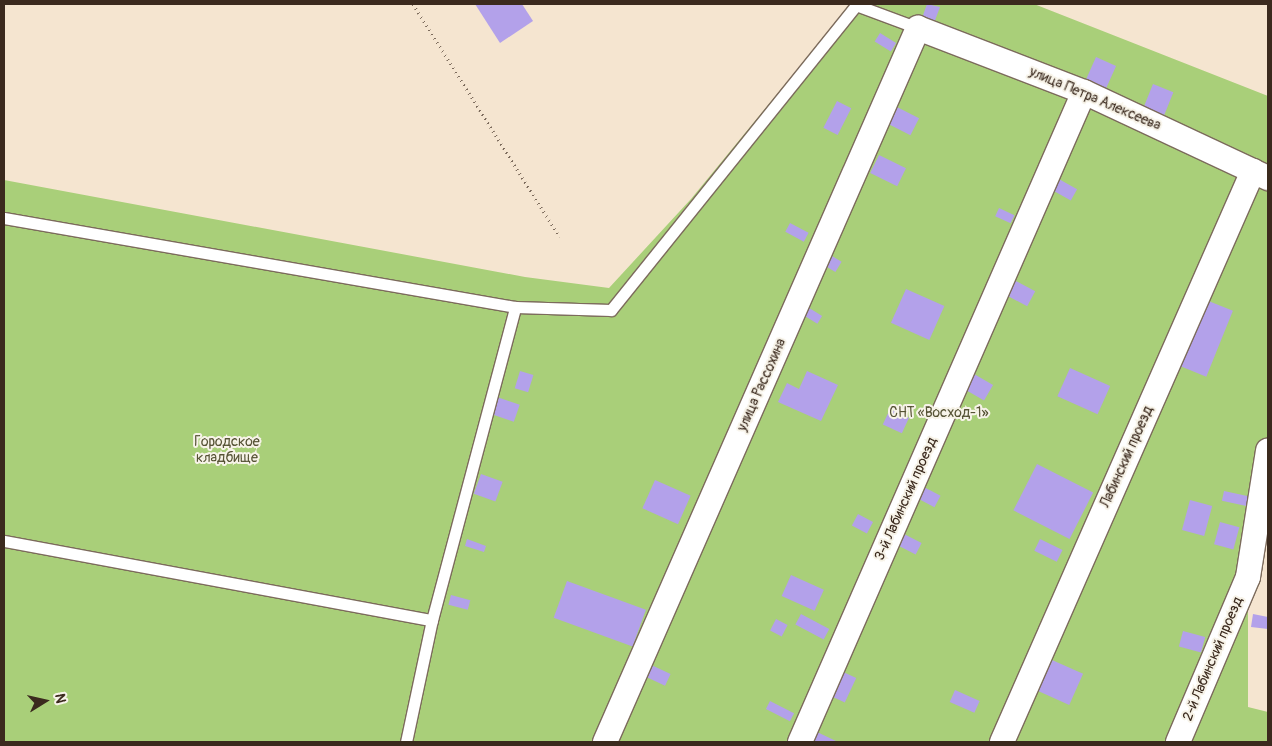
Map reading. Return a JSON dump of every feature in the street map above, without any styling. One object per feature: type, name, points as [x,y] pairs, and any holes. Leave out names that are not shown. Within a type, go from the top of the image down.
[{"type":"street","name":"улица Петра Алексеева","points":[[918,28],[1084,92],[1261,175]]},
{"type":"street","name":"улица Рассохина","points":[[605,742],[918,28]]},
{"type":"street","name":"3-й Лабинский проезд","points":[[800,742],[1084,92]]},
{"type":"street","name":"Лабинский проезд","points":[[1002,742],[1261,175]]},
{"type":"street","name":"2-й Лабинский проезд","points":[[1178,742],[1248,577],[1268,451]]},
{"type":"lane","points":[[4,218],[515,307],[611,310],[856,5],[918,28]]},
{"type":"lane","points":[[406,742],[432,620],[515,307]]},
{"type":"lane","points":[[4,541],[432,620]]},
{"type":"path","points":[[413,4],[560,237]]},
{"type":"green space","name":"СНТ «Восход-1»","points":[[851,4],[1034,4],[1268,96],[1268,451],[1248,577],[1248,707],[1268,712],[1268,742],[4,742],[4,180],[525,277],[609,288],[691,199]]},
{"type":"building","points":[[475,4],[522,4],[533,21],[500,43]]},
{"type":"building","points":[[927,4],[940,7],[934,23],[922,18]]},
{"type":"building","points":[[880,33],[896,43],[891,52],[875,41]]},
{"type":"building","points":[[1096,57],[1116,66],[1104,93],[1084,84]]},
{"type":"building","points":[[1153,84],[1173,92],[1163,119],[1142,111]]},
{"type":"building","points":[[837,101],[851,108],[838,135],[823,128]]},
{"type":"building","points":[[895,106],[919,118],[910,135],[886,123]]},
{"type":"building","points":[[879,155],[906,168],[897,186],[870,173]]},
{"type":"building","points":[[1057,178],[1077,189],[1071,201],[1051,189]]},
{"type":"building","points":[[999,208],[1014,215],[1011,223],[995,216]]},
{"type":"building","points":[[790,223],[809,233],[804,242],[785,232]]},
{"type":"building","points":[[827,253],[842,262],[835,272],[821,263]]},
{"type":"building","points":[[1014,280],[1035,291],[1027,306],[1006,295]]},
{"type":"building","points":[[906,289],[944,306],[929,340],[891,323]]},
{"type":"building","points":[[1206,300],[1233,311],[1206,377],[1179,366]]},
{"type":"building","points":[[806,306],[822,316],[817,324],[801,314]]},
{"type":"building","points":[[1070,368],[1110,386],[1098,414],[1057,396]]},
{"type":"building","points":[[520,371],[533,375],[528,392],[515,388]]},
{"type":"building","points":[[807,371],[838,385],[821,421],[778,402],[787,383],[799,389]]},
{"type":"building","points":[[974,374],[993,385],[984,401],[965,390]]},
{"type":"building","points":[[497,397],[520,405],[514,422],[491,414]]},
{"type":"building","points":[[890,409],[909,418],[902,433],[883,424]]},
{"type":"building","points":[[1037,464],[1093,493],[1070,539],[1013,510]]},
{"type":"building","points":[[481,474],[503,482],[495,502],[474,494]]},
{"type":"building","points":[[655,480],[691,496],[678,524],[642,508]]},
{"type":"building","points":[[922,486],[941,496],[934,507],[916,497]]},
{"type":"building","points":[[1224,491],[1248,496],[1246,506],[1222,501]]},
{"type":"building","points":[[1190,500],[1212,506],[1204,536],[1182,530]]},
{"type":"building","points":[[858,514],[873,522],[867,533],[852,525]]},
{"type":"building","points":[[1220,522],[1239,527],[1233,549],[1214,544]]},
{"type":"building","points":[[902,533],[922,543],[916,555],[896,545]]},
{"type":"building","points":[[467,539],[486,546],[484,552],[465,546]]},
{"type":"building","points":[[1040,539],[1062,550],[1057,562],[1034,551]]},
{"type":"building","points":[[791,575],[824,590],[815,611],[782,596]]},
{"type":"building","points":[[567,581],[646,610],[633,646],[554,618]]},
{"type":"building","points":[[451,595],[470,600],[468,610],[448,605]]},
{"type":"building","points":[[801,614],[829,629],[824,640],[795,625]]},
{"type":"building","points":[[1253,614],[1268,617],[1268,629],[1251,627]]},
{"type":"building","points":[[776,619],[788,625],[782,636],[770,631]]},
{"type":"building","points":[[1183,631],[1205,637],[1201,652],[1179,646]]},
{"type":"building","points":[[1052,660],[1083,674],[1069,705],[1038,691]]},
{"type":"building","points":[[647,663],[671,674],[665,686],[642,675]]},
{"type":"building","points":[[839,670],[856,678],[845,703],[828,694]]},
{"type":"building","points":[[955,690],[980,701],[974,713],[950,702]]},
{"type":"building","points":[[770,701],[794,713],[790,721],[766,709]]},
{"type":"building","points":[[815,731],[838,742],[810,742]]},
{"type":"park label","name":"Городское кладбище","points":[[227,450]]}]
